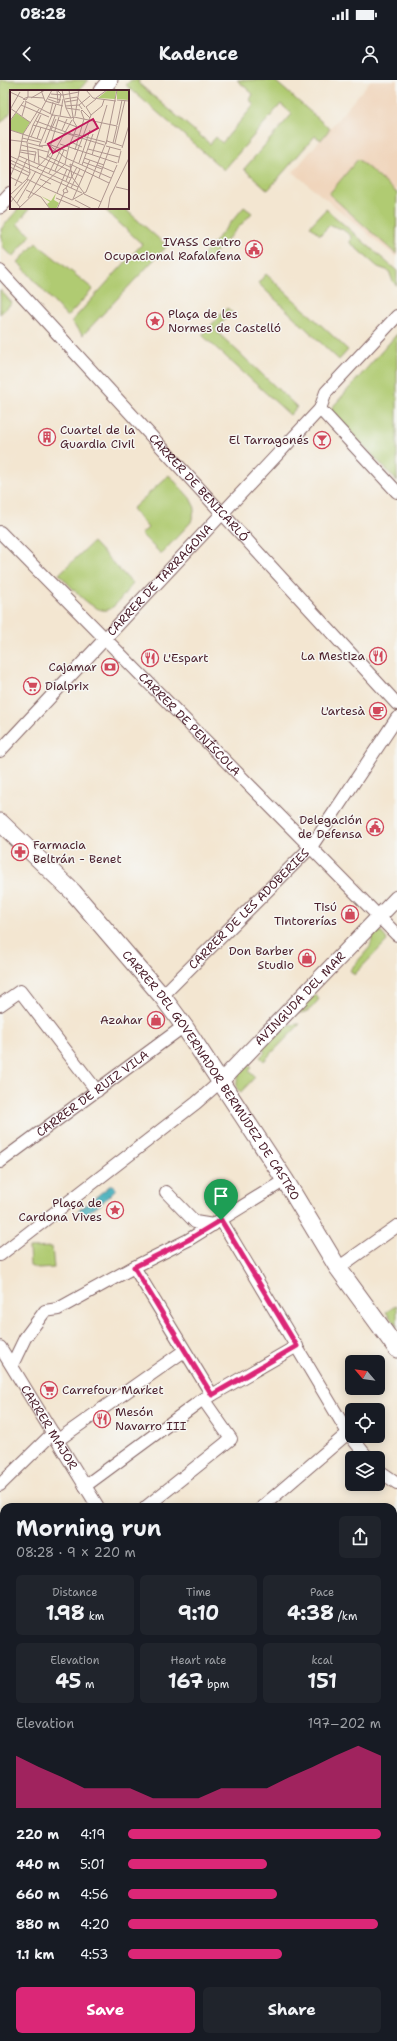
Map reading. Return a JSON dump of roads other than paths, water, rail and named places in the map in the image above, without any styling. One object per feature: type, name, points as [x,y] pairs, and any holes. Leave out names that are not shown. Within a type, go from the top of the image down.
[{"type":"main road","name":"CARRER DEL GOVERNADOR BERMÚDEZ DE CASTRO","points":[[0,822],[73,892],[162,996],[221,1081],[285,1180],[338,1268],[397,1349]]},
{"type":"street","points":[[102,90],[110,80]]},
{"type":"street","points":[[0,206],[10,195]]},
{"type":"street","name":"CARRER DE BENICARLÓ","points":[[0,271],[397,704]]},
{"type":"street","name":"CARRER DE TARRAGONA","points":[[0,751],[320,408],[326,392],[397,316]]},
{"type":"street","points":[[320,408],[397,492]]},
{"type":"street","name":"CARRER DE PENÍSCOLA","points":[[0,533],[379,916]]},
{"type":"street","name":"CARRER DE LES ADOBERIES","points":[[162,996],[311,847],[397,718]]},
{"type":"street","name":"AVINGUDA DEL MAR","points":[[221,1081],[397,898]]},
{"type":"street","points":[[379,916],[397,935]]},
{"type":"street","points":[[0,1005],[20,991],[97,1091]]},
{"type":"street","name":"CARRER DE RUIZ VILA","points":[[0,1162],[184,1026]]},
{"type":"street","points":[[0,1255],[196,1103],[221,1081]]},
{"type":"street","points":[[12,1366],[26,1338],[45,1310],[58,1309],[134,1267],[188,1240],[285,1180]]},
{"type":"street","points":[[166,1192],[195,1222],[217,1222]]},
{"type":"street","points":[[217,1222],[297,1346],[345,1428]]},
{"type":"street","points":[[338,1268],[397,1226]]},
{"type":"street","points":[[134,1267],[184,1350],[207,1397],[231,1439],[151,1503]]},
{"type":"street","name":"CARRER MAJOR","points":[[0,1346],[96,1503]]},
{"type":"street","points":[[85,1486],[207,1397],[297,1346]]},
{"type":"street","points":[[0,1485],[55,1436],[184,1350]]},
{"type":"street","points":[[267,1503],[345,1436]]},
{"type":"street","points":[[356,1443],[362,1451]]},
{"type":"street","points":[[385,1475],[397,1483]]},
{"type":"water","points":[[112,1184],[116,1189],[100,1205],[81,1216],[78,1211]]},
{"type":"place","name":"IVASS Centro Ocupacional Rafalafena","points":[[254,249]]},
{"type":"place","name":"Plaça de les Normes de Castelló","points":[[155,321]]},
{"type":"place","name":"Cuartel de la Guardia Civil","points":[[47,437]]},
{"type":"place","name":"El Tarragonés","points":[[322,440]]},
{"type":"place","name":"La Mestiza","points":[[378,656]]},
{"type":"place","name":"L'Espart","points":[[150,658]]},
{"type":"place","name":"Cajamar","points":[[110,667]]},
{"type":"place","name":"Dialprix","points":[[32,686]]},
{"type":"place","name":"L'artesà","points":[[378,711]]},
{"type":"place","name":"Delegación de Defensa","points":[[375,827]]},
{"type":"place","name":"Farmacia Beltrán - Benet","points":[[20,852]]},
{"type":"place","name":"Tisú Tintorerías","points":[[350,914]]},
{"type":"place","name":"Don Barber Studio","points":[[307,958]]},
{"type":"place","name":"Azahar","points":[[156,1020]]},
{"type":"place","name":"Plaça de Cardona Vives","points":[[115,1210]]},
{"type":"place","name":"Carrefour Market","points":[[49,1390]]},
{"type":"place","name":"Mesón Navarro III","points":[[102,1419]]}]
